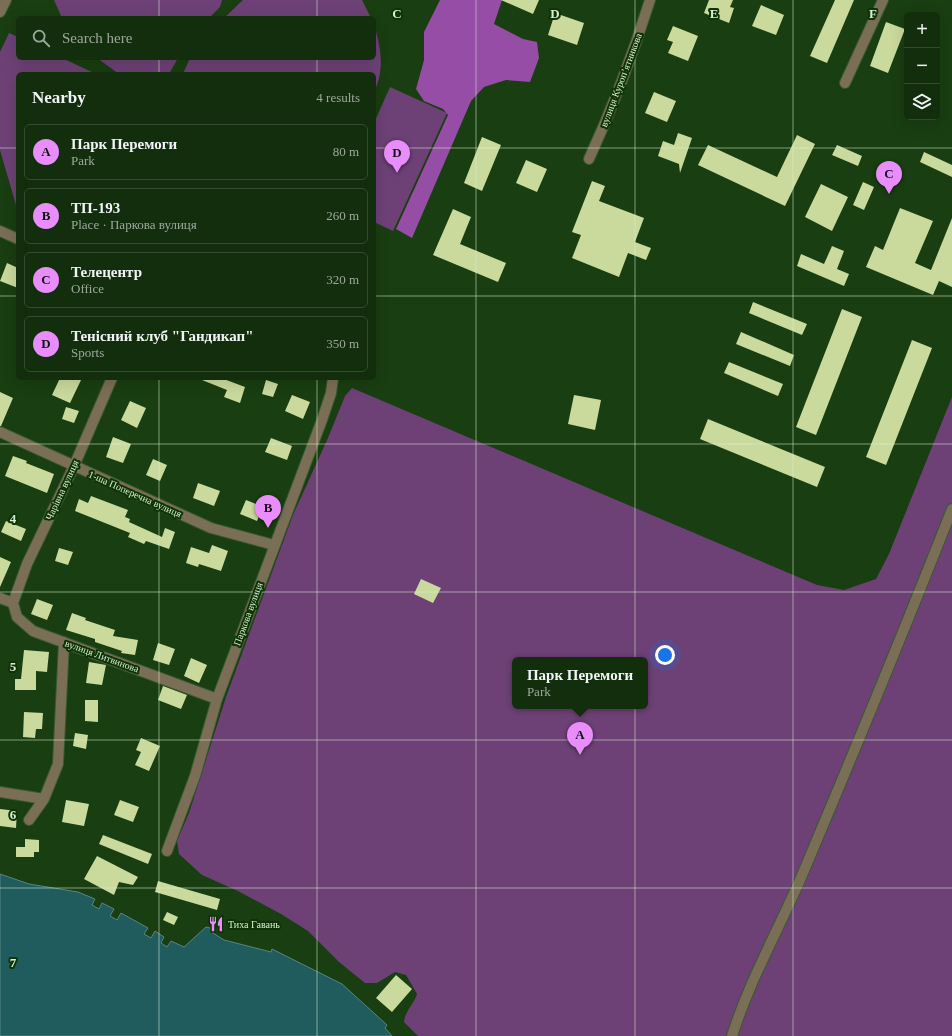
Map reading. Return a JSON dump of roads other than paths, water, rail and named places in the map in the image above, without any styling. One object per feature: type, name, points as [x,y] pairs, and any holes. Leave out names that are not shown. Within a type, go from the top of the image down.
[{"type":"street","points":[[0,12],[4,0]]},
{"type":"street","name":"вулиця Куропʼятникова","points":[[589,159],[603,129],[637,40],[650,0]]},
{"type":"street","points":[[845,83],[883,0]]},
{"type":"street","points":[[0,231],[16,238]]},
{"type":"street","name":"Чарівна вулиця","points":[[13,603],[27,564],[74,466],[111,380]]},
{"type":"street","name":"Паркова вулиця","points":[[166,851],[195,776],[217,699],[322,420],[331,393],[333,380]]},
{"type":"street","name":"1-ша Поперечна вулиця","points":[[0,432],[211,528],[274,545]]},
{"type":"street","points":[[732,1036],[753,984],[787,911],[878,694],[952,509]]},
{"type":"street","points":[[0,598],[13,603]]},
{"type":"street","name":"вулиця Литвинова","points":[[13,603],[17,617],[33,631],[217,699]]},
{"type":"street","points":[[29,820],[44,799],[58,764],[64,642]]},
{"type":"street","points":[[0,792],[44,799]]},
{"type":"water","points":[[0,874],[29,884],[78,892],[95,899],[92,905],[99,909],[102,903],[114,909],[110,916],[117,920],[121,913],[148,928],[144,934],[151,938],[155,931],[164,937],[161,943],[167,947],[171,941],[184,947],[206,927],[214,929],[213,933],[224,940],[271,952],[272,949],[342,984],[387,1025],[385,1028],[392,1036],[0,1036]]},
{"type":"place","name":"Тенісний клуб \"Гандикап\"","points":[[397,173]]},
{"type":"place","name":"Телецентр","points":[[889,194]]},
{"type":"place","name":"ТП-193","points":[[268,528]]},
{"type":"place","name":"Парк Перемоги","points":[[580,755]]},
{"type":"place","name":"Тиха Гавань","points":[[216,924]]}]
